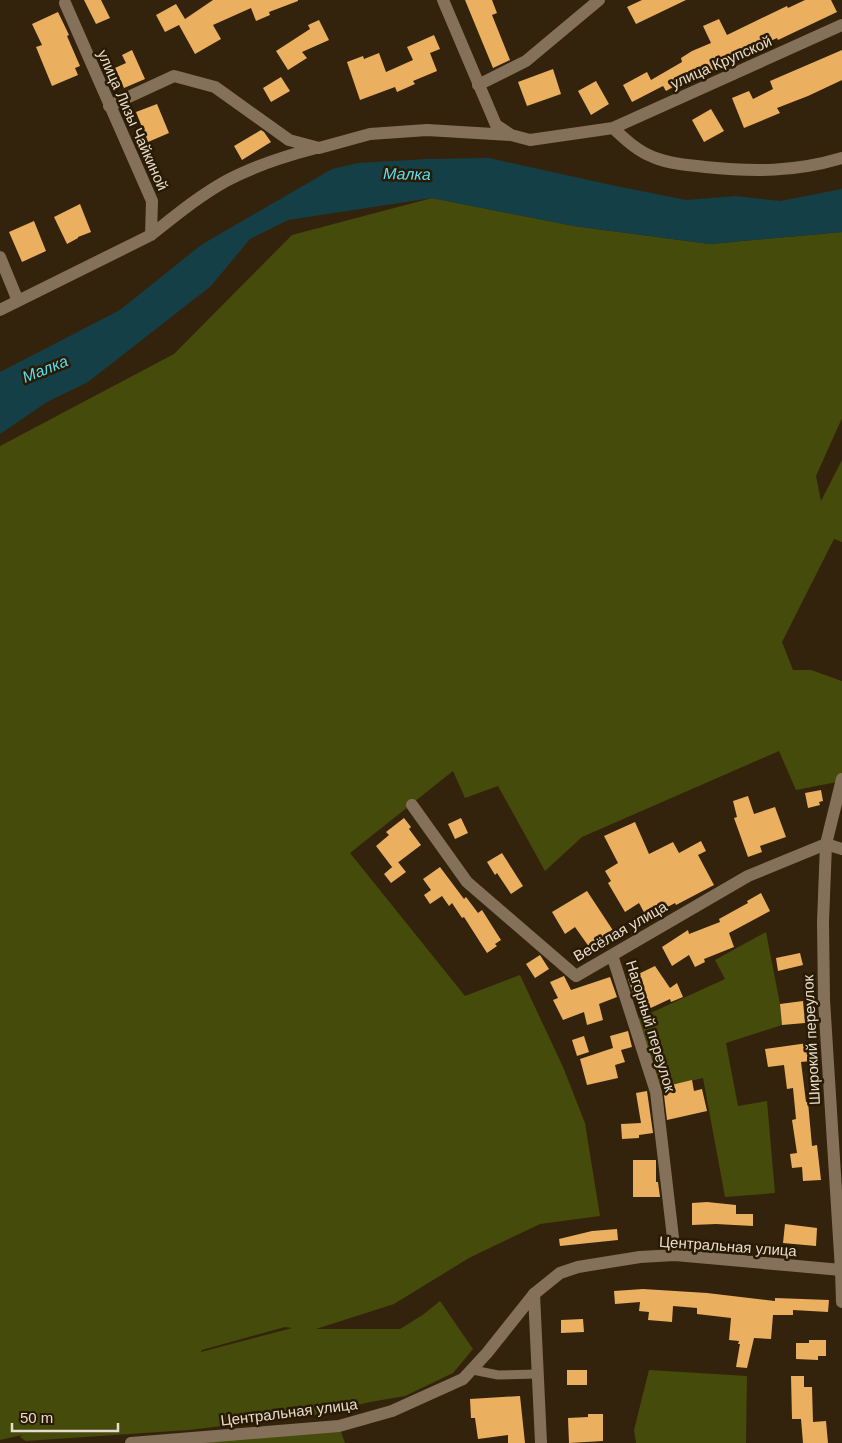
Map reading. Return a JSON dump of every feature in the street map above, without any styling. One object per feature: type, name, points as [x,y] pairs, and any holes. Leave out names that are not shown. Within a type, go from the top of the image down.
[{"type":"street","points":[[443,0],[496,125],[511,135]]},
{"type":"street","points":[[478,85],[526,61],[599,0]]},
{"type":"street","name":"улица Лизы Чайкиной","points":[[65,3],[152,201],[151,235]]},
{"type":"street","name":"улица Крупской","points":[[151,235],[226,181],[290,155],[370,134],[427,130],[511,135],[530,140],[613,128],[842,25]]},
{"type":"street","points":[[109,106],[174,76],[215,87],[289,140],[319,148]]},
{"type":"street","points":[[613,128],[631,145],[652,157],[682,164],[732,170],[766,171],[818,166],[842,158]]},
{"type":"street","points":[[0,310],[151,235]]},
{"type":"street","points":[[0,257],[18,301]]},
{"type":"street","name":"Широкий переулок","points":[[842,779],[826,844],[823,922],[824,1000],[842,1302]]},
{"type":"street","name":"Весёлая улица","points":[[412,805],[466,882],[576,976],[748,876],[826,844]]},
{"type":"street","points":[[826,844],[842,849]]},
{"type":"street","name":"Нагорный переулок","points":[[612,955],[656,1092],[676,1256]]},
{"type":"street","name":"Центральная улица","points":[[131,1443],[248,1439],[339,1426],[392,1411],[463,1379],[473,1370],[534,1294],[551,1279],[569,1269],[640,1258],[676,1256],[841,1271]]},
{"type":"street","points":[[534,1294],[541,1443]]},
{"type":"lane","points":[[473,1370],[498,1375],[538,1374]]},
{"type":"green space","points":[[432,198],[574,226],[710,244],[842,232],[842,418],[816,476],[821,501],[842,460],[842,542],[834,539],[782,642],[793,670],[811,670],[842,681],[842,781],[796,790],[779,751],[582,837],[545,871],[498,786],[465,798],[453,771],[350,853],[465,996],[520,975],[563,1067],[585,1123],[600,1216],[540,1224],[469,1258],[394,1304],[316,1329],[400,1329],[440,1301],[473,1349],[453,1373],[405,1396],[312,1416],[188,1430],[26,1441],[20,1437],[22,1435],[0,1440],[0,446],[174,354],[292,235]],"holes":[[[285,1327],[292,1328],[201,1352],[202,1350]]]},
{"type":"green space","points":[[766,932],[780,1004],[782,1025],[726,1043],[738,1106],[767,1101],[775,1193],[725,1197],[703,1078],[664,1087],[654,1084],[633,1021],[725,979],[715,960]]},
{"type":"green space","points":[[649,1370],[747,1376],[746,1443],[636,1443],[634,1430]]},
{"type":"green space","points":[[339,1426],[345,1443],[131,1443]]},
{"type":"water","name":"Малка","points":[[489,158],[686,200],[736,196],[780,201],[842,189],[842,232],[710,244],[574,226],[432,198],[288,220],[250,239],[211,286],[88,382],[47,402],[0,434],[0,372],[120,310],[201,245],[332,169],[358,163]]},
{"type":"building","points":[[84,0],[101,0],[110,18],[96,24]]},
{"type":"building","points":[[213,0],[298,1],[269,12],[270,15],[256,21],[251,8],[213,25],[221,39],[195,54],[179,25],[165,32],[156,15],[176,4],[185,19]]},
{"type":"building","points":[[465,0],[492,0],[497,13],[492,15],[510,60],[493,68]]},
{"type":"building","points":[[642,0],[686,0],[636,24],[627,7]]},
{"type":"building","points":[[805,0],[831,0],[837,12],[778,40],[777,38],[758,47],[759,49],[690,81],[689,78],[666,91],[663,86],[632,102],[623,85],[647,72],[651,80],[682,62],[681,58],[692,51],[711,43],[703,26],[719,19],[727,35],[787,6],[788,8]]},
{"type":"building","points":[[58,12],[69,35],[67,36],[80,66],[75,68],[78,75],[52,86],[36,47],[42,45],[32,24]]},
{"type":"building","points":[[319,20],[329,40],[302,52],[307,58],[288,70],[276,51],[310,29],[308,25]]},
{"type":"building","points":[[434,35],[440,49],[430,53],[437,71],[413,81],[415,84],[397,92],[395,87],[360,100],[347,62],[363,56],[364,59],[379,53],[386,72],[413,60],[407,47]]},
{"type":"building","points":[[132,50],[145,79],[124,88],[115,68],[126,63],[122,55]]},
{"type":"building","points":[[842,50],[842,80],[777,108],[780,113],[744,128],[732,98],[749,91],[753,99],[773,89],[770,81]]},
{"type":"building","points":[[553,69],[561,94],[527,106],[518,82]]},
{"type":"building","points":[[281,77],[290,91],[271,102],[263,88]]},
{"type":"building","points":[[596,81],[609,104],[591,115],[578,91]]},
{"type":"building","points":[[157,104],[169,133],[148,142],[136,112]]},
{"type":"building","points":[[711,109],[724,131],[704,142],[692,120]]},
{"type":"building","points":[[261,130],[271,142],[242,160],[234,146]]},
{"type":"building","points":[[80,204],[91,232],[67,244],[54,217]]},
{"type":"building","points":[[34,221],[46,251],[22,262],[9,232]]},
{"type":"building","points":[[821,790],[823,801],[819,802],[820,805],[808,808],[805,793]]},
{"type":"building","points":[[748,796],[754,814],[775,807],[786,837],[760,846],[762,852],[748,857],[734,818],[737,817],[733,801]]},
{"type":"building","points":[[404,818],[411,827],[409,829],[421,845],[392,867],[376,846],[389,835],[386,832]]},
{"type":"building","points":[[461,818],[468,833],[455,839],[448,824]]},
{"type":"building","points":[[635,822],[649,854],[673,842],[679,853],[701,841],[706,851],[698,855],[714,885],[647,918],[639,903],[625,912],[608,883],[611,881],[605,871],[618,863],[604,836]]},
{"type":"building","points":[[502,853],[523,886],[511,894],[487,862]]},
{"type":"building","points":[[398,862],[406,872],[391,883],[384,874]]},
{"type":"building","points":[[440,867],[464,899],[466,897],[478,913],[482,910],[501,940],[495,944],[497,946],[487,953],[464,917],[462,918],[452,903],[449,906],[442,896],[430,904],[424,895],[431,890],[423,879]]},
{"type":"building","points":[[587,891],[616,935],[592,951],[575,927],[565,934],[552,912]]},
{"type":"building","points":[[761,893],[770,911],[729,933],[734,947],[704,959],[705,962],[695,967],[689,955],[672,966],[662,947],[688,930],[689,934],[720,922],[719,919],[748,903],[747,901]]},
{"type":"building","points":[[800,953],[803,965],[778,971],[776,958]]},
{"type":"building","points":[[540,955],[549,969],[535,978],[526,964]]},
{"type":"building","points":[[655,966],[670,988],[677,983],[683,997],[671,1002],[670,999],[640,1013],[628,979]]},
{"type":"building","points":[[564,976],[571,990],[610,977],[617,997],[599,1004],[603,1020],[587,1025],[584,1012],[563,1020],[553,1000],[558,998],[550,982]]},
{"type":"building","points":[[803,1001],[805,1023],[782,1025],[780,1004]]},
{"type":"building","points":[[628,1031],[632,1047],[621,1050],[625,1062],[615,1065],[618,1078],[587,1085],[580,1059],[613,1048],[610,1036]]},
{"type":"building","points":[[584,1036],[589,1052],[577,1056],[572,1040]]},
{"type":"building","points":[[808,1043],[811,1061],[801,1062],[806,1102],[808,1102],[812,1146],[817,1145],[821,1180],[803,1181],[802,1167],[792,1168],[790,1154],[797,1153],[792,1120],[796,1119],[793,1088],[787,1089],[784,1065],[768,1067],[765,1049]]},
{"type":"building","points":[[692,1080],[694,1091],[702,1089],[707,1111],[667,1120],[663,1087]]},
{"type":"building","points":[[647,1091],[653,1133],[639,1135],[639,1138],[622,1139],[621,1124],[641,1123],[636,1093]]},
{"type":"building","points":[[633,1160],[656,1160],[656,1182],[658,1182],[660,1197],[633,1197]]},
{"type":"building","points":[[707,1202],[736,1205],[736,1214],[753,1214],[753,1226],[692,1225],[692,1203]]},
{"type":"building","points":[[785,1224],[817,1228],[816,1246],[783,1243]]},
{"type":"building","points":[[617,1229],[618,1240],[560,1246],[559,1239],[592,1231]]},
{"type":"building","points":[[643,1289],[707,1293],[775,1301],[775,1298],[829,1300],[828,1312],[793,1310],[793,1315],[773,1315],[771,1339],[754,1338],[747,1368],[736,1367],[740,1344],[738,1344],[739,1341],[729,1340],[731,1318],[697,1314],[697,1308],[673,1306],[672,1322],[648,1320],[649,1312],[639,1311],[640,1302],[615,1304],[614,1291]]},
{"type":"building","points":[[583,1319],[584,1332],[561,1333],[561,1320]]},
{"type":"building","points":[[809,1340],[826,1340],[826,1356],[818,1356],[818,1360],[796,1359],[796,1343],[809,1343]]},
{"type":"building","points":[[567,1370],[587,1370],[587,1385],[567,1385]]},
{"type":"building","points":[[791,1376],[804,1376],[804,1387],[812,1387],[813,1422],[826,1421],[828,1443],[803,1443],[801,1419],[792,1419]]},
{"type":"building","points":[[520,1396],[525,1443],[508,1443],[508,1435],[478,1439],[475,1418],[471,1418],[470,1399]]},
{"type":"building","points":[[588,1414],[603,1414],[603,1441],[569,1443],[568,1418],[588,1417]]}]
